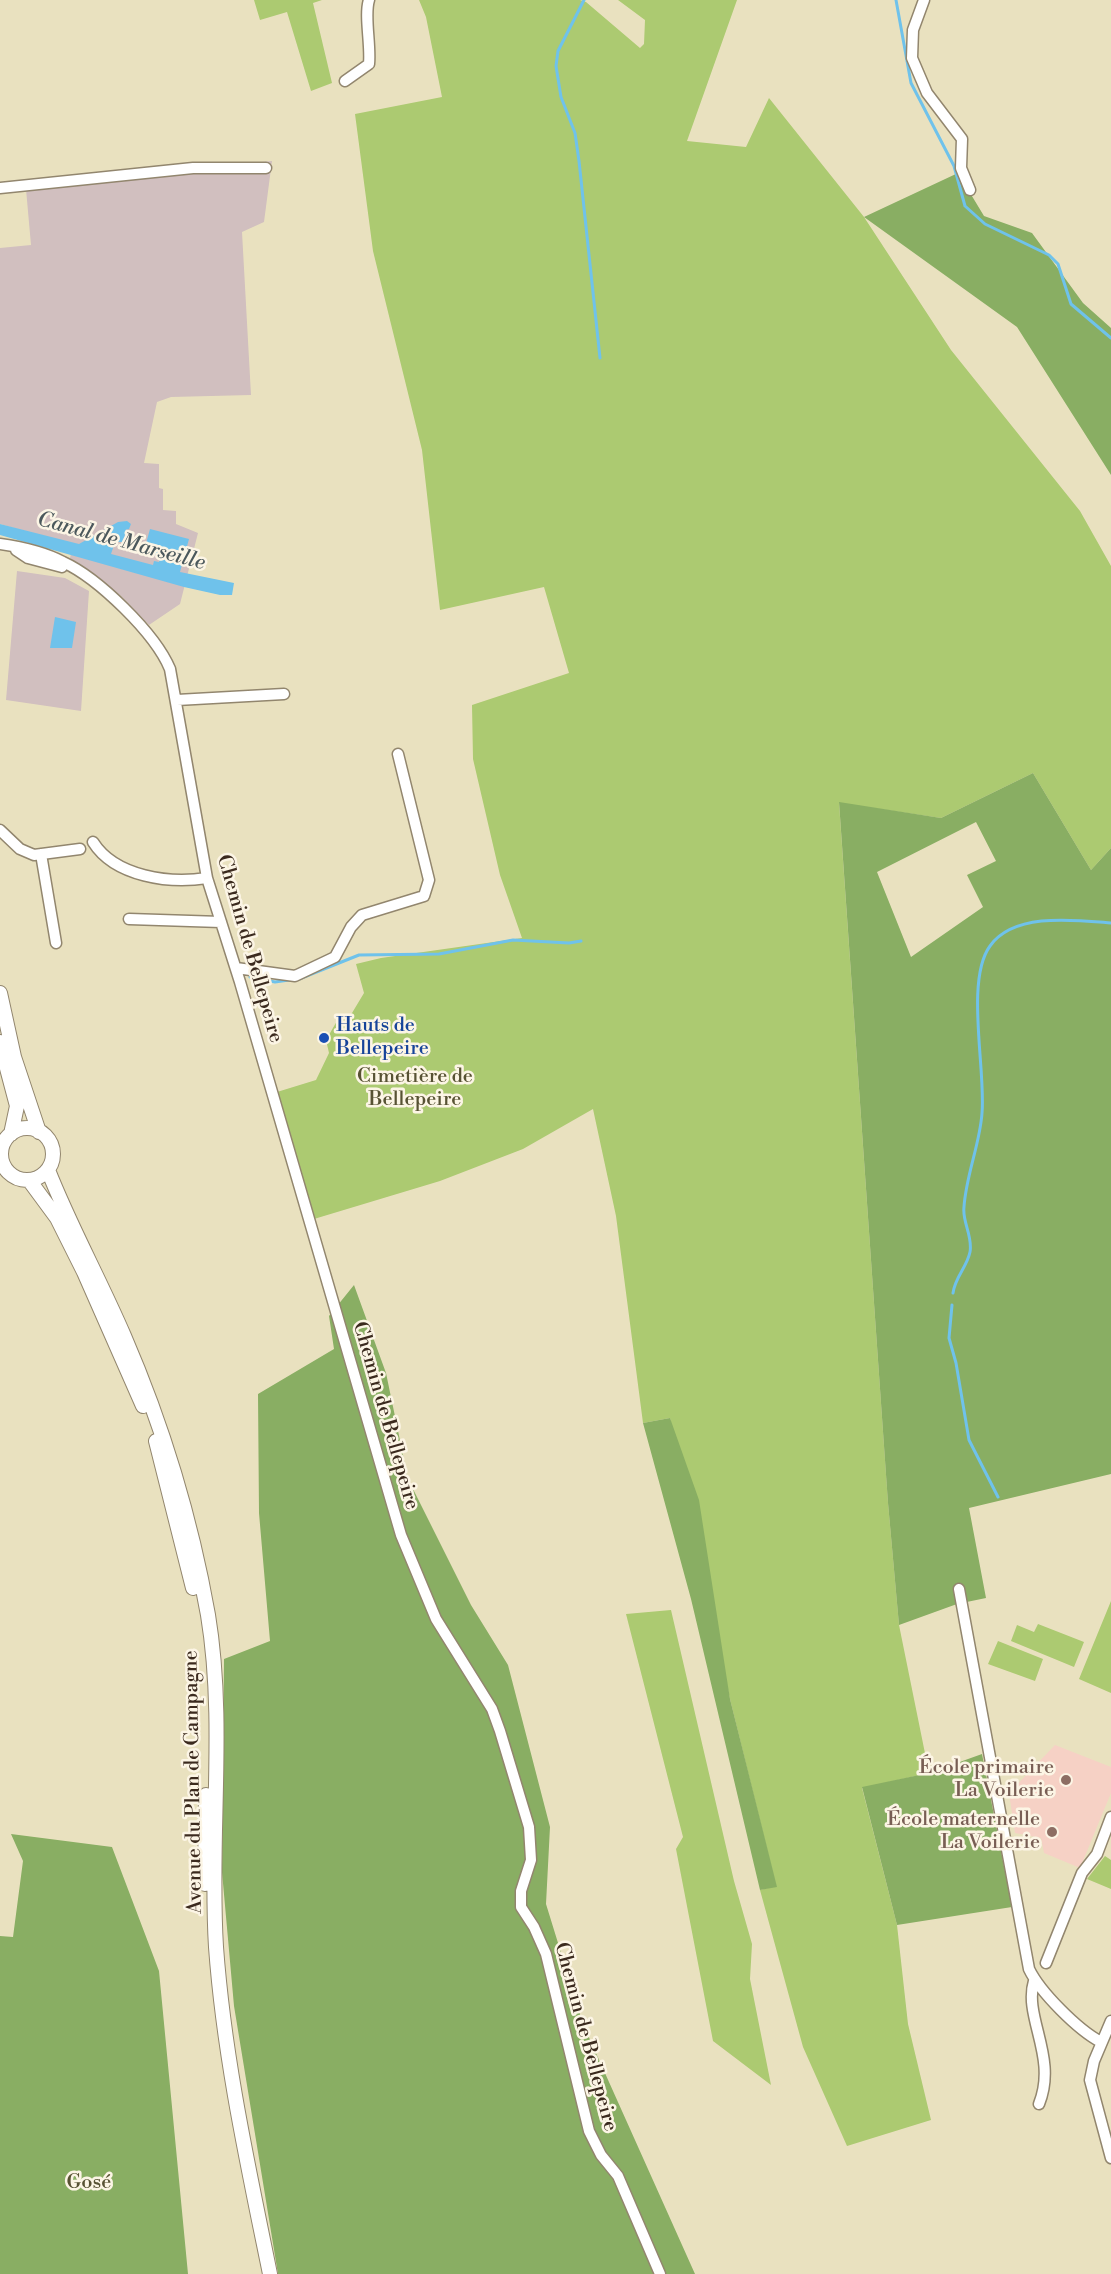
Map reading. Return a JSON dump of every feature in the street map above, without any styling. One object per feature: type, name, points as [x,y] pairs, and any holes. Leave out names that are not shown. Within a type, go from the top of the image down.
[{"type":"main road","points":[[0,993],[14,1057],[39,1131],[51,1144],[52,1162],[48,1170],[29,1180],[21,1180],[4,1169],[3,1165],[1,1150],[11,1134],[17,1106],[0,1042]]},
{"type":"main road","points":[[11,1134],[24,1128],[39,1131]]},
{"type":"main road","name":"Avenue du Plan de Campagne","points":[[48,1170],[145,1385],[171,1457],[194,1546],[208,1616],[215,1667],[214,1892],[216,1948],[239,2118],[270,2274]]},
{"type":"main road","name":"Avenue du Plan de Campagne","points":[[29,1180],[57,1218],[140,1398],[157,1444],[197,1607],[205,1661],[205,1897],[208,1953],[227,2100],[262,2274]]},
{"type":"street","points":[[345,81],[369,64],[371,45],[366,7],[369,0]]},
{"type":"street","points":[[924,0],[913,30],[912,57],[927,93],[962,139],[961,168],[970,190]]},
{"type":"street","points":[[0,188],[182,169],[266,168]]},
{"type":"street","name":"Chemin de Bellepeire","points":[[6,545],[61,561],[103,590],[146,632],[166,660],[177,700],[207,878],[236,968],[401,1535],[436,1619],[492,1709],[529,1827],[531,1860],[521,1891],[521,1907],[534,1927],[546,1954],[589,2131],[601,2155],[618,2176],[660,2274]]},
{"type":"street","points":[[177,700],[284,694]]},
{"type":"street","points":[[236,968],[295,976],[335,957],[351,927],[363,915],[424,896],[429,880],[398,754]]},
{"type":"street","points":[[0,830],[20,849],[34,855],[80,849]]},
{"type":"street","points":[[93,842],[99,850],[125,870],[189,879],[207,878]]},
{"type":"street","points":[[41,854],[56,943]]},
{"type":"street","points":[[129,919],[221,922]]},
{"type":"street","points":[[959,1589],[1029,1969],[1034,1981],[1066,2014],[1106,2037]]},
{"type":"street","points":[[1046,1963],[1082,1873],[1106,1846],[1111,1820]]},
{"type":"street","points":[[1034,1981],[1032,1996],[1046,2076],[1039,2104]]},
{"type":"street","points":[[1111,2021],[1090,2080],[1111,2158]]},
{"type":"shaded area","points":[[272,161],[264,222],[242,232],[251,395],[171,397],[157,402],[144,463],[159,464],[159,488],[163,489],[163,510],[176,511],[176,524],[198,533],[180,604],[149,625],[120,595],[70,558],[73,545],[0,524],[0,248],[31,245],[26,189],[104,178]]},
{"type":"shaded area","points":[[17,571],[65,578],[89,591],[81,711],[6,700]]},
{"type":"shaded area","name":"École primaire La Voilerie","points":[[1055,1745],[1111,1767],[1111,1793],[1080,1868],[1044,1853],[1041,1838],[1015,1833],[1009,1793]]},
{"type":"green space","points":[[254,0],[322,0],[313,3],[332,83],[311,91],[287,12],[260,20]]},
{"type":"green space","name":"Cimetière de Bellepeire","points":[[419,0],[580,0],[586,2],[640,48],[644,44],[645,20],[618,0],[737,0],[687,141],[746,147],[769,98],[864,217],[951,350],[1080,511],[1111,566],[1111,848],[1091,870],[1033,773],[941,818],[839,803],[888,1503],[899,1625],[929,1773],[862,1788],[897,1925],[908,2024],[931,2120],[847,2146],[803,2047],[760,1890],[776,1886],[730,1699],[670,1418],[643,1423],[616,1216],[593,1109],[523,1149],[440,1181],[314,1219],[277,1092],[316,1080],[329,1053],[326,1040],[337,1021],[349,1018],[364,993],[356,964],[381,958],[522,938],[500,875],[473,759],[472,705],[569,673],[544,587],[440,610],[422,450],[373,251],[355,114],[442,97],[426,17]]},
{"type":"green space","points":[[958,173],[984,216],[1032,233],[1083,303],[1111,328],[1111,475],[1017,327],[864,217]]},
{"type":"green space","points":[[1033,773],[1091,870],[1111,848],[1111,1474],[969,1508],[986,1598],[957,1604],[899,1625],[888,1503],[839,802],[941,818]],"holes":[[[976,822],[996,861],[967,875],[983,907],[911,957],[877,872]]]},
{"type":"green space","points":[[354,1285],[386,1373],[408,1479],[471,1605],[508,1665],[550,1827],[546,1904],[583,2024],[695,2274],[278,2274],[234,2006],[222,1872],[224,1659],[270,1641],[259,1513],[258,1394],[334,1349],[329,1316]]},
{"type":"green space","points":[[670,1418],[699,1500],[730,1699],[777,1887],[760,1890],[691,1599],[643,1423]]},
{"type":"green space","points":[[1111,1601],[1111,1693],[1079,1679]]},
{"type":"green space","points":[[671,1610],[734,1881],[752,1944],[750,1979],[771,2085],[713,2041],[676,1849],[683,1837],[626,1614]]},
{"type":"green space","points":[[1038,1624],[1084,1642],[1074,1667],[1011,1641],[1017,1625],[1034,1632]]},
{"type":"green space","points":[[998,1641],[1043,1659],[1035,1681],[988,1664]]},
{"type":"green space","points":[[982,1754],[1012,1907],[897,1925],[862,1787],[929,1773]]},
{"type":"green space","name":"Gosé","points":[[11,1834],[112,1847],[159,1971],[188,2274],[0,2274],[0,1936],[13,1937],[23,1861]]},
{"type":"green space","points":[[1105,1856],[1111,1860],[1111,1889],[1087,1879]]},
{"type":"water","name":"Canal de Marseille","points":[[127,521],[131,524],[129,529],[125,529],[129,530],[128,535],[124,535],[127,537],[126,542],[115,542],[111,554],[153,565],[154,561],[159,562],[160,558],[152,553],[153,549],[145,547],[150,529],[189,539],[180,572],[234,583],[232,595],[220,595],[184,587],[0,535],[0,524],[79,544],[118,522]]},
{"type":"water","points":[[55,617],[76,622],[72,648],[50,648]]},
{"type":"waterway","points":[[584,0],[558,51],[556,66],[561,97],[575,133],[600,358]]},
{"type":"waterway","points":[[896,0],[911,83],[954,166],[965,206],[985,224],[1049,255],[1058,264],[1071,304],[1111,338]]},
{"type":"waterway","points":[[953,1293],[971,1246],[964,1207],[982,1113],[978,1003],[983,961],[990,946],[1001,935],[1029,923],[1063,920],[1111,923]]},
{"type":"waterway","points":[[299,979],[359,955],[439,954],[513,940],[569,943],[581,941]]},
{"type":"waterway","points":[[250,977],[275,982],[289,980]]},
{"type":"waterway","points":[[952,1305],[949,1338],[956,1363],[969,1440],[998,1497]]},
{"type":"place","name":"Hauts de Bellepeire","points":[[324,1038]]},
{"type":"place","name":"École primaire La Voilerie","points":[[1066,1780]]},
{"type":"place","name":"École maternelle La Voilerie","points":[[1052,1832]]}]
